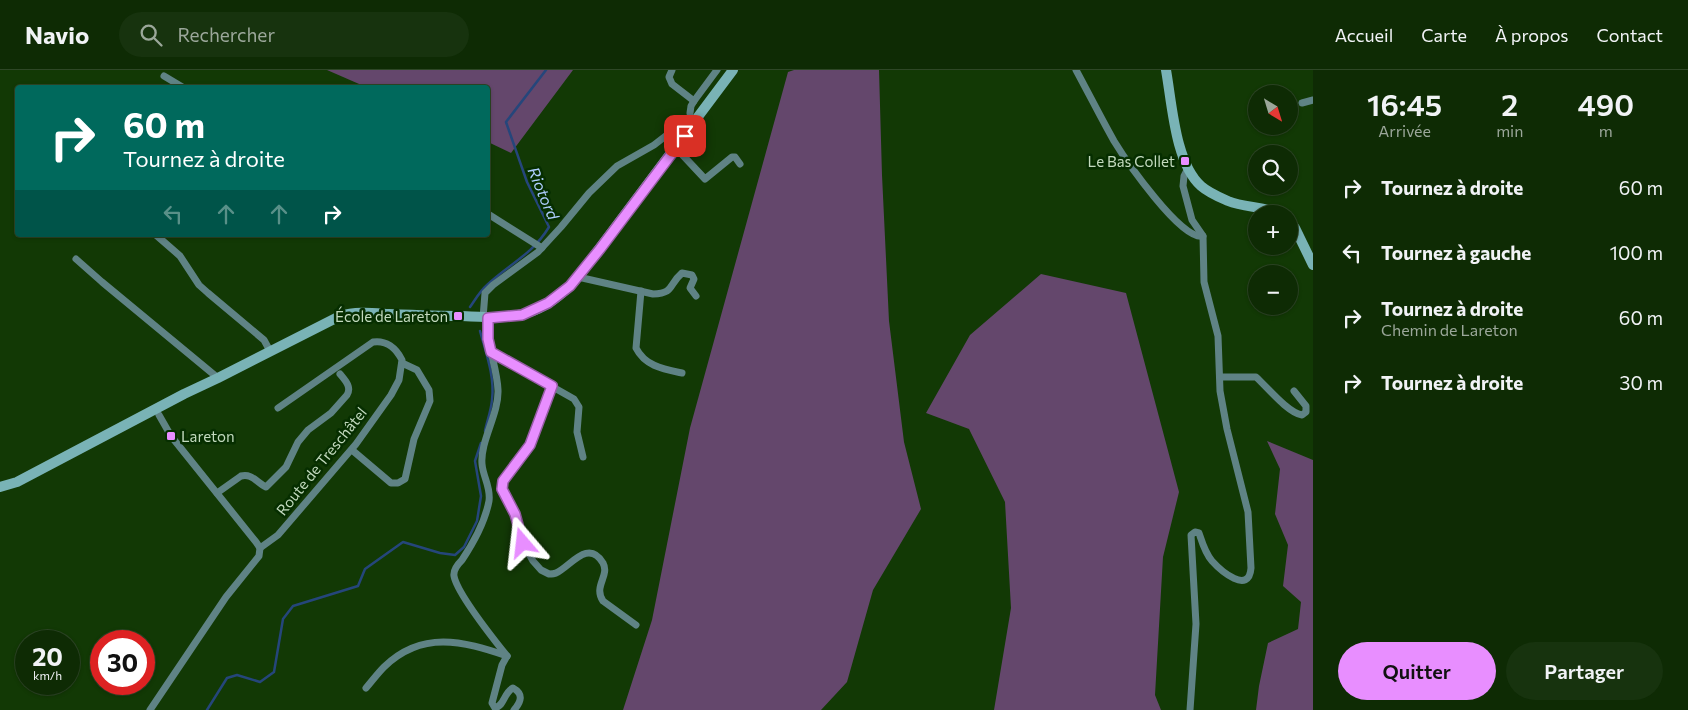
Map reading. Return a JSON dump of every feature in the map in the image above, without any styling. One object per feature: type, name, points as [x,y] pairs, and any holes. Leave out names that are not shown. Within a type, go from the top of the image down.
[{"type":"street","points":[[672,70],[669,77],[670,81],[694,101]]},
{"type":"street","points":[[695,114],[691,106],[716,70]]},
{"type":"street","points":[[155,413],[184,394],[318,326],[348,313],[376,312],[485,318],[516,316],[536,309],[561,294],[578,277],[676,148],[695,114],[733,70]]},
{"type":"street","points":[[1076,70],[1115,142],[1152,194],[1181,226],[1194,236],[1203,236]]},
{"type":"street","points":[[1166,70],[1179,142],[1188,168],[1202,186],[1216,196],[1231,202],[1248,205]]},
{"type":"street","points":[[164,76],[179,85]]},
{"type":"street","points":[[1302,103],[1313,100]]},
{"type":"street","points":[[507,656],[459,589],[454,576],[456,568],[468,552],[481,527],[489,503],[490,491],[482,464],[498,390],[485,318],[485,293],[566,221],[580,202],[617,166],[688,125]]},
{"type":"street","points":[[676,148],[705,179],[732,157],[735,157],[740,164]]},
{"type":"street","points":[[1188,168],[1184,176],[1183,186],[1192,220],[1203,236],[1204,282],[1218,336],[1220,391],[1248,512],[1251,574],[1242,582],[1237,581],[1212,561],[1198,533],[1195,532],[1191,535],[1196,624],[1190,710]]},
{"type":"street","points":[[490,215],[539,246]]},
{"type":"street","points":[[1298,234],[1313,265]]},
{"type":"street","points":[[158,237],[180,256],[199,284],[264,340],[270,351]]},
{"type":"street","points":[[76,259],[218,378]]},
{"type":"street","points":[[578,277],[653,294],[665,293],[682,273],[692,275],[694,278],[690,288],[696,296]]},
{"type":"street","points":[[641,292],[636,348],[639,354],[645,361],[663,369],[682,372]]},
{"type":"street","points":[[278,408],[373,342],[384,342],[392,346],[400,356],[402,363],[417,370],[427,386],[430,401],[414,439],[405,479],[398,484],[391,483],[352,450]]},
{"type":"street","points":[[491,352],[574,398],[579,406],[577,432],[583,457]]},
{"type":"street","name":"Route de Treschâtel","points":[[150,710],[226,597],[259,556],[260,548],[278,535],[352,450],[391,395],[398,380],[402,363]]},
{"type":"street","points":[[216,494],[245,475],[252,477],[266,487],[286,467],[298,442],[308,430],[331,413],[347,395],[349,388],[340,374]]},
{"type":"street","points":[[1220,377],[1256,377],[1296,414],[1302,415],[1306,412],[1306,406],[1294,391]]},
{"type":"street","points":[[0,487],[17,482],[193,396],[218,378]]},
{"type":"street","points":[[552,386],[530,445],[503,481],[502,489],[515,514],[523,543],[533,561],[541,570],[548,574],[557,572],[582,554],[597,556],[605,568],[599,590],[600,596],[603,601],[636,625]]},
{"type":"street","points":[[155,413],[216,494],[260,548]]},
{"type":"street","points":[[366,688],[384,667],[396,657],[408,650],[432,642],[464,642],[507,656]]},
{"type":"street","points":[[507,656],[502,665],[492,703],[495,708],[500,706],[513,688],[521,696],[514,710]]},
{"type":"shaded area","points":[[327,70],[573,70],[511,153],[490,143],[490,85],[361,85]]},
{"type":"shaded area","points":[[794,70],[879,70],[889,321],[904,442],[921,509],[873,590],[847,682],[821,710],[623,710],[652,620],[690,428],[788,72]]},
{"type":"shaded area","points":[[1041,274],[1126,293],[1179,492],[1163,557],[1155,695],[1161,710],[994,710],[1011,608],[1005,502],[969,429],[926,413],[970,335]]},
{"type":"shaded area","points":[[1267,441],[1313,460],[1313,710],[1256,710],[1268,643],[1298,629],[1301,602],[1283,586],[1288,545],[1275,514],[1280,469]]},
{"type":"waterway","name":"Riotord","points":[[470,307],[484,287],[528,252],[549,227],[527,182],[506,122],[546,70]]},
{"type":"waterway","name":"Riotord","points":[[480,331],[489,365],[493,391],[485,431]]},
{"type":"waterway","name":"Riotord","points":[[207,710],[227,678],[237,675],[260,682],[274,672],[283,619],[293,606],[358,586],[365,569],[403,542],[440,553],[455,555],[464,547],[477,521],[481,496],[475,461],[481,443]]},
{"type":"place","name":"Le Bas Collet","points":[[1185,161]]},
{"type":"place","name":"École de Lareton","points":[[458,316]]},
{"type":"place","name":"Lareton","points":[[171,436]]},
{"type":"route","points":[[523,543],[515,514],[502,489],[503,481],[530,445],[552,386],[491,352],[488,339],[488,318],[509,318],[522,315],[548,303],[570,286],[685,136]]}]
